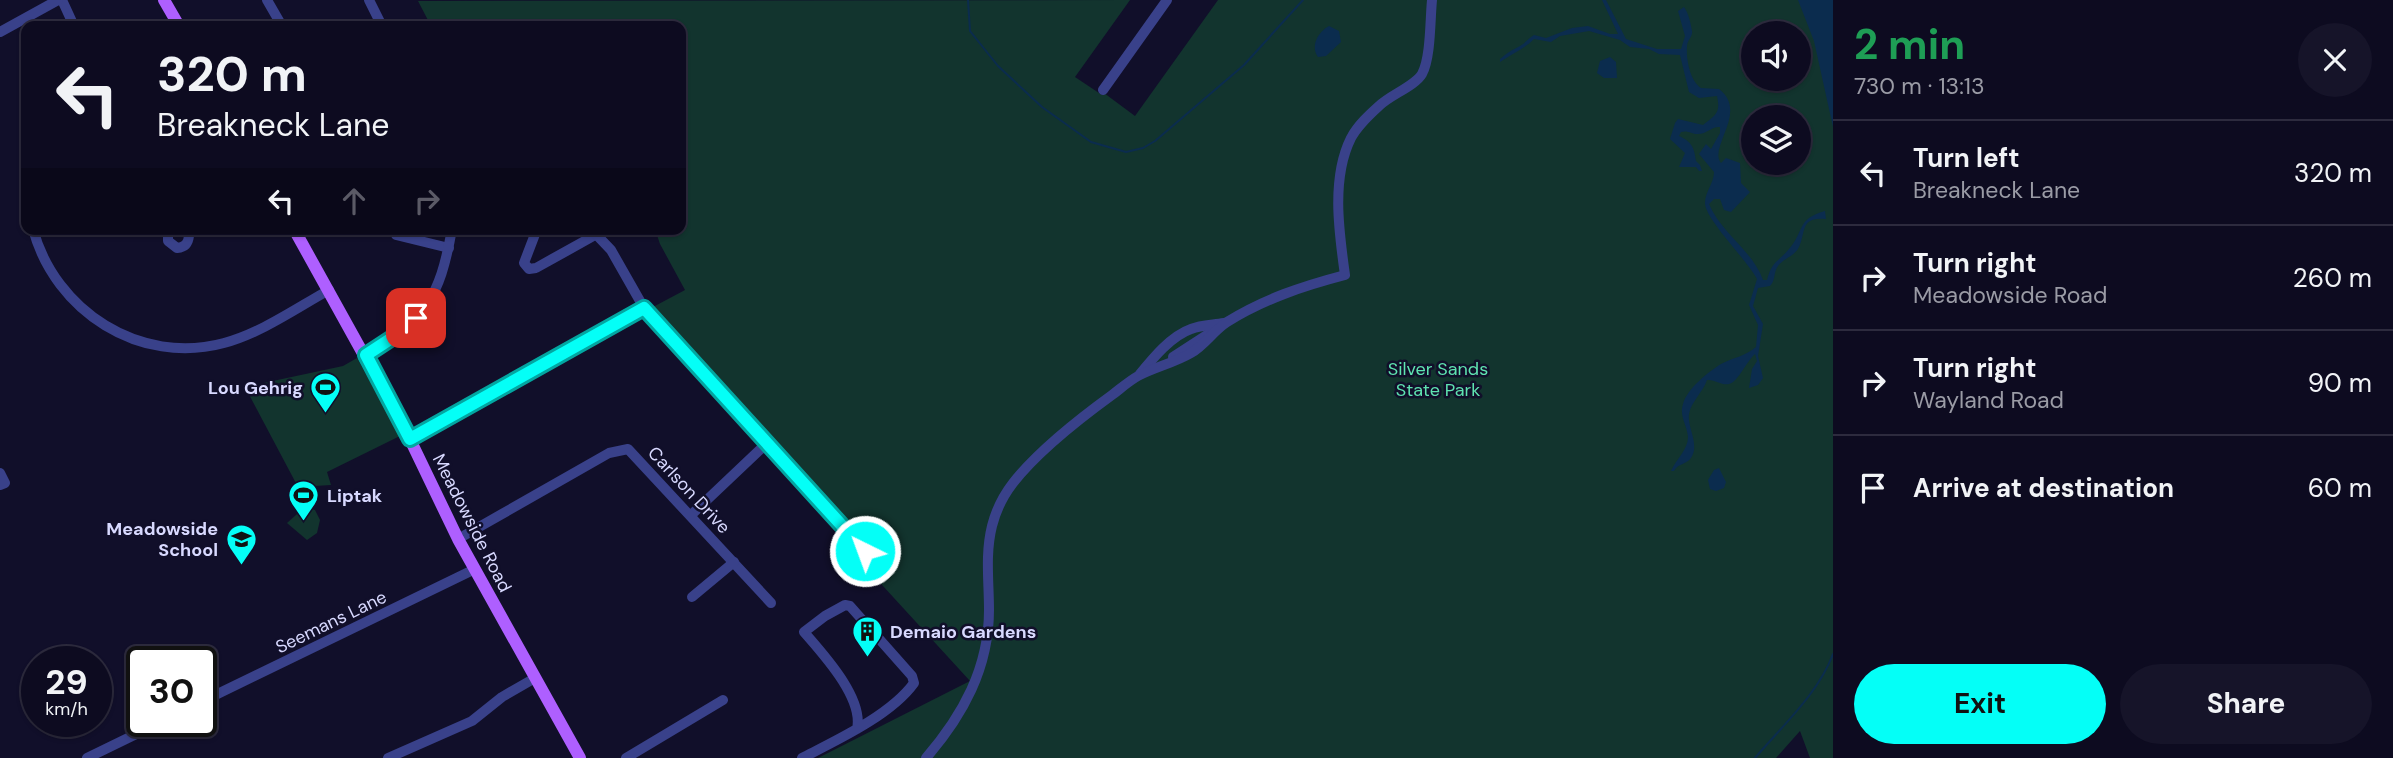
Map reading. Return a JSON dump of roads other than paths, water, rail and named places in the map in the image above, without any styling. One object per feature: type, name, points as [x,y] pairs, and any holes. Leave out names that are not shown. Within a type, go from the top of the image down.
[{"type":"main road","points":[[164,0],[176,21]]},
{"type":"main road","name":"Meadowside Road","points":[[298,235],[366,355],[458,539],[580,758]]},
{"type":"street","points":[[22,21],[60,0],[71,21]]},
{"type":"street","points":[[267,0],[279,21]]},
{"type":"street","points":[[369,0],[380,21]]},
{"type":"street","points":[[1103,90],[1167,0]]},
{"type":"street","points":[[1137,377],[1171,341],[1186,331],[1224,323],[1290,291],[1345,275],[1338,206],[1348,148],[1352,136],[1386,99],[1415,82],[1422,74],[1427,54],[1432,0]]},
{"type":"street","points":[[0,33],[21,21]]},
{"type":"street","points":[[35,235],[48,268],[72,300],[93,319],[116,332],[156,346],[191,348],[235,340],[329,290]]},
{"type":"street","points":[[168,235],[168,241],[177,248],[188,243],[188,235]]},
{"type":"street","points":[[396,235],[449,248]]},
{"type":"street","points":[[366,355],[407,328],[424,309],[442,276],[451,235]]},
{"type":"street","points":[[535,235],[524,263],[529,269],[536,268],[589,235]]},
{"type":"street","points":[[597,235],[611,250],[644,308],[865,551]]},
{"type":"street","points":[[410,439],[644,308]]},
{"type":"street","points":[[926,758],[960,714],[979,671],[988,639],[988,546],[1002,499],[1023,472],[1098,405],[1137,377],[1165,364],[1188,346],[1214,333],[1224,323]]},
{"type":"street","points":[[691,515],[766,444]]},
{"type":"street","name":"Carlson Drive","points":[[458,539],[609,453],[628,449],[771,603]]},
{"type":"street","points":[[0,473],[5,482],[0,485]]},
{"type":"street","points":[[692,597],[734,562]]},
{"type":"street","name":"Seemans Lane","points":[[217,694],[475,569]]},
{"type":"street","points":[[802,758],[858,729],[911,688],[915,679],[850,606],[845,604],[804,632],[841,678],[860,718],[858,729]]},
{"type":"street","points":[[388,758],[472,721],[502,697],[535,678]]},
{"type":"street","points":[[626,758],[723,700]]},
{"type":"street","points":[[87,758],[130,737]]},
{"type":"water","points":[[1602,0],[1606,0],[1626,39],[1657,49],[1681,49],[1685,36],[1678,11],[1684,7],[1686,10],[1692,31],[1687,45],[1691,75],[1701,88],[1719,89],[1727,98],[1730,108],[1718,156],[1721,163],[1726,158],[1740,163],[1741,183],[1750,192],[1731,212],[1724,210],[1720,199],[1714,199],[1709,204],[1721,224],[1752,260],[1763,280],[1767,280],[1773,266],[1794,243],[1805,222],[1825,211],[1826,219],[1812,220],[1805,226],[1797,250],[1778,266],[1770,286],[1758,288],[1753,306],[1763,324],[1758,356],[1763,378],[1758,385],[1749,388],[1752,369],[1757,361],[1755,354],[1732,383],[1707,380],[1689,414],[1694,442],[1693,453],[1689,460],[1674,471],[1671,471],[1684,450],[1688,437],[1682,408],[1685,398],[1699,381],[1716,367],[1756,347],[1758,325],[1749,305],[1757,279],[1712,219],[1705,203],[1714,172],[1699,154],[1706,144],[1711,149],[1720,133],[1720,127],[1701,134],[1681,132],[1679,136],[1692,146],[1702,171],[1696,167],[1679,167],[1685,153],[1670,139],[1675,123],[1678,119],[1703,125],[1716,114],[1718,107],[1717,96],[1699,98],[1689,92],[1680,55],[1659,54],[1649,49],[1630,47],[1620,40],[1589,31],[1560,36],[1551,42],[1534,39],[1500,62],[1500,59],[1534,35],[1546,38],[1572,28],[1588,26],[1618,34]]},
{"type":"water","points":[[1798,0],[1833,0],[1833,127],[1811,33],[1811,21],[1806,21]]},
{"type":"water","points":[[1329,26],[1339,31],[1341,42],[1326,56],[1318,57],[1316,40]]},
{"type":"water","points":[[1610,57],[1616,62],[1617,78],[1604,78],[1597,73],[1600,61]]},
{"type":"water","points":[[1719,468],[1726,482],[1724,488],[1716,491],[1710,489],[1708,480],[1714,470]]},
{"type":"waterway","points":[[968,0],[970,31],[998,66],[1042,107],[1091,142],[1126,152],[1143,148],[1155,141],[1244,65],[1303,0]]},
{"type":"waterway","points":[[1755,758],[1809,696],[1833,654]]},
{"type":"place","name":"Lou Gehrig","points":[[326,415]]},
{"type":"place","name":"Liptak","points":[[304,523]]},
{"type":"place","name":"Meadowside School","points":[[241,566]]},
{"type":"place","name":"Demaio Gardens","points":[[867,659]]},
{"type":"park label","name":"Silver Sands State Park","points":[[1438,379]]}]
